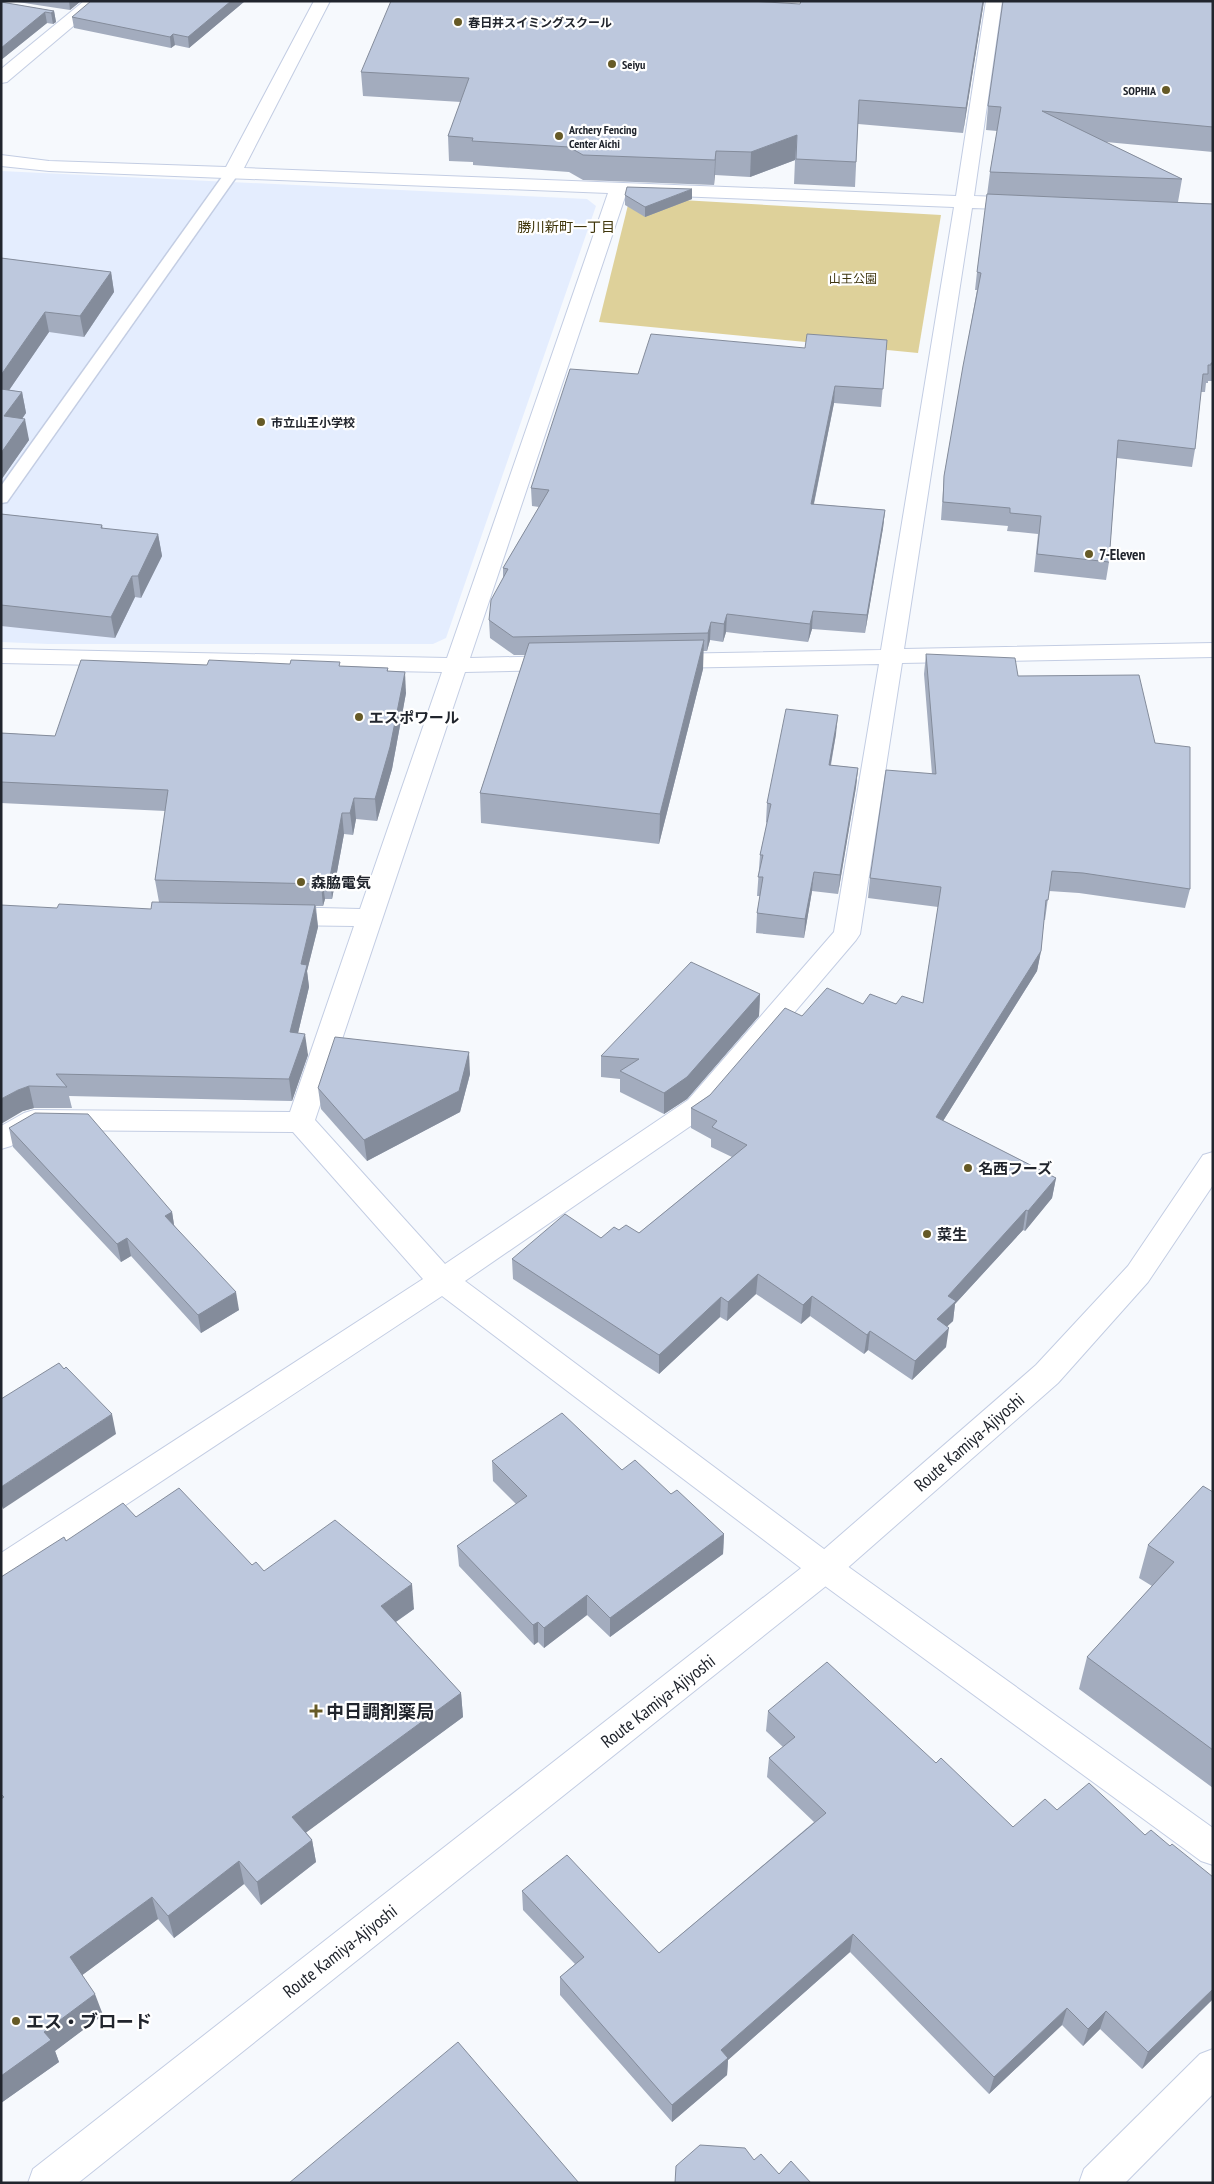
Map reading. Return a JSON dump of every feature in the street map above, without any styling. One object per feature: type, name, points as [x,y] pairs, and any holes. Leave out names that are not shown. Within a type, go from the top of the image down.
[{"type":"street","points":[[1,78],[95,1]]},
{"type":"street","points":[[232,173],[322,1]]},
{"type":"street","points":[[1,1570],[443,1281],[698,1107],[847,934],[964,202],[994,1]]},
{"type":"street","points":[[56,15],[74,18]]},
{"type":"street","points":[[1,160],[50,166],[618,190],[1043,205]]},
{"type":"street","points":[[300,1122],[618,190]]},
{"type":"street","points":[[645,662],[1213,650]]},
{"type":"street","points":[[1,656],[457,665],[576,663]]},
{"type":"street","points":[[260,915],[370,918]]},
{"type":"street","points":[[1,1139],[34,1120],[300,1122],[443,1281],[825,1568],[1213,1849]]},
{"type":"street","name":"Route Kamiya-Ajiyoshi","points":[[47,2183],[825,1568],[1047,1374],[1138,1274],[1213,1162]]},
{"type":"street","points":[[1098,2183],[1213,2067]]},
{"type":"lane","points":[[1,498],[232,173]]},
{"type":"shaded area","name":"市立山王小学校","points":[[1,171],[587,199],[596,206],[446,638],[433,644],[48,644],[1,642]]},
{"type":"green space","name":"山王公園","points":[[630,197],[941,215],[918,353],[599,322]]},
{"type":"building","points":[[91,1],[231,1],[188,37],[173,34],[170,37],[72,17]]},
{"type":"building","points":[[391,1],[750,1],[800,4],[801,1],[983,1],[966,108],[859,100],[856,162],[796,159],[797,135],[751,152],[716,151],[715,160],[583,155],[569,147],[472,141],[473,138],[448,136],[469,78],[361,72]]},
{"type":"building","points":[[1003,1],[1213,1],[1213,127],[1042,111],[1182,179],[990,172],[1001,107],[988,106]]},
{"type":"building","points":[[1,2],[54,11],[51,13],[45,12],[1,48]]},
{"type":"building","points":[[627,187],[692,189],[645,207],[625,195]]},
{"type":"building","points":[[987,194],[1213,204],[1213,363],[1208,365],[1208,374],[1203,374],[1195,449],[1118,440],[1109,562],[1037,554],[1041,516],[1010,513],[1010,508],[943,502],[944,476],[981,273],[977,272]]},
{"type":"building","points":[[1,258],[111,272],[80,316],[45,312],[1,375]]},
{"type":"building","points":[[651,334],[805,348],[807,334],[887,340],[883,389],[835,386],[811,504],[885,510],[867,615],[813,611],[810,624],[727,614],[724,624],[711,622],[708,633],[513,637],[489,620],[491,600],[508,569],[503,568],[549,490],[531,488],[570,369],[638,374]]},
{"type":"building","points":[[1,389],[22,392],[4,416],[25,419],[1,453]]},
{"type":"building","points":[[1,514],[102,525],[101,528],[158,534],[138,576],[132,576],[111,617],[1,605]]},
{"type":"building","points":[[704,640],[660,814],[480,793],[529,643]]},
{"type":"building","points":[[926,654],[1015,658],[1018,676],[1139,675],[1155,743],[1190,747],[1190,889],[1083,873],[1052,871],[1048,900],[1046,900],[1041,951],[936,1117],[1056,1178],[1028,1211],[1026,1210],[948,1296],[956,1301],[937,1319],[949,1328],[915,1361],[870,1331],[867,1335],[812,1296],[803,1305],[758,1274],[728,1302],[721,1297],[659,1355],[512,1259],[565,1214],[601,1238],[614,1227],[619,1230],[626,1225],[639,1233],[747,1145],[712,1127],[717,1121],[691,1108],[710,1095],[785,1008],[802,1016],[827,988],[863,1004],[870,994],[896,1004],[902,996],[923,1003],[941,887],[870,878],[886,770],[936,774]]},
{"type":"building","points":[[81,660],[207,665],[209,660],[290,664],[291,660],[340,662],[339,666],[388,668],[387,671],[405,672],[390,747],[375,799],[354,798],[350,813],[342,813],[330,877],[322,877],[321,884],[155,880],[168,790],[1,782],[1,733],[55,736]]},
{"type":"building","points":[[786,709],[838,715],[829,765],[858,768],[840,875],[814,872],[805,919],[757,913],[763,877],[758,877],[763,855],[760,855],[771,804],[767,803]]},
{"type":"building","points":[[152,902],[315,905],[301,964],[307,965],[290,1032],[305,1034],[289,1079],[56,1074],[67,1087],[29,1086],[1,1099],[1,905],[57,908],[59,904],[151,909]]},
{"type":"building","points":[[691,962],[760,994],[687,1077],[664,1093],[620,1071],[639,1059],[601,1056]]},
{"type":"building","points":[[335,1037],[469,1052],[459,1091],[364,1140],[318,1088]]},
{"type":"building","points":[[35,1113],[88,1114],[172,1212],[165,1216],[236,1292],[198,1315],[127,1238],[117,1244],[9,1128]]},
{"type":"building","points":[[59,1363],[64,1369],[66,1367],[112,1414],[1,1487],[1,1399]]},
{"type":"building","points":[[562,1413],[622,1470],[635,1460],[671,1494],[677,1490],[724,1534],[610,1618],[587,1595],[544,1628],[538,1622],[533,1625],[457,1546],[527,1496],[492,1461]]},
{"type":"building","points":[[1203,1486],[1213,1492],[1213,1750],[1087,1657],[1174,1562],[1148,1545]]},
{"type":"building","points":[[179,1488],[252,1565],[256,1562],[264,1571],[335,1520],[412,1584],[381,1606],[461,1693],[292,1817],[312,1840],[257,1882],[239,1861],[168,1916],[152,1897],[70,1957],[95,1994],[44,2032],[51,2040],[1,2076],[1,1799],[4,1797],[1,1794],[1,1577],[64,1537],[66,1541],[123,1503],[136,1517]]},
{"type":"building","points":[[827,1662],[936,1763],[941,1758],[1013,1827],[1045,1799],[1057,1810],[1089,1783],[1145,1835],[1151,1830],[1170,1846],[1172,1844],[1213,1877],[1213,1989],[1148,2052],[1106,2011],[1088,2029],[1067,2008],[994,2077],[853,1934],[721,2050],[728,2058],[672,2105],[560,1977],[584,1957],[522,1891],[567,1855],[659,1953],[826,1813],[769,1758],[795,1737],[768,1711]]},
{"type":"building","points":[[458,2042],[579,2183],[289,2183]]},
{"type":"building","points":[[700,2145],[745,2148],[754,2160],[761,2154],[779,2174],[791,2161],[811,2183],[675,2183],[676,2166]]},
{"type":"place","name":"春日井スイミングスクール","points":[[458,22]]},
{"type":"place","name":"Seiyu","points":[[612,64]]},
{"type":"place","name":"SOPHIA","points":[[1166,90]]},
{"type":"place","name":"Archery Fencing Center Aichi","points":[[559,136]]},
{"type":"place","name":"市立山王小学校","points":[[261,422]]},
{"type":"place","name":"7-Eleven","points":[[1089,554]]},
{"type":"place","name":"エスポワール","points":[[359,717]]},
{"type":"place","name":"森脇電気","points":[[301,882]]},
{"type":"place","name":"名西フーズ","points":[[968,1168]]},
{"type":"place","name":"菜生","points":[[927,1234]]},
{"type":"place","name":"中日調剤薬局","points":[[316,1711]]},
{"type":"place","name":"エス・ブロード","points":[[16,2021]]},
{"type":"district","name":"勝川新町一丁目","points":[[566,227]]}]
